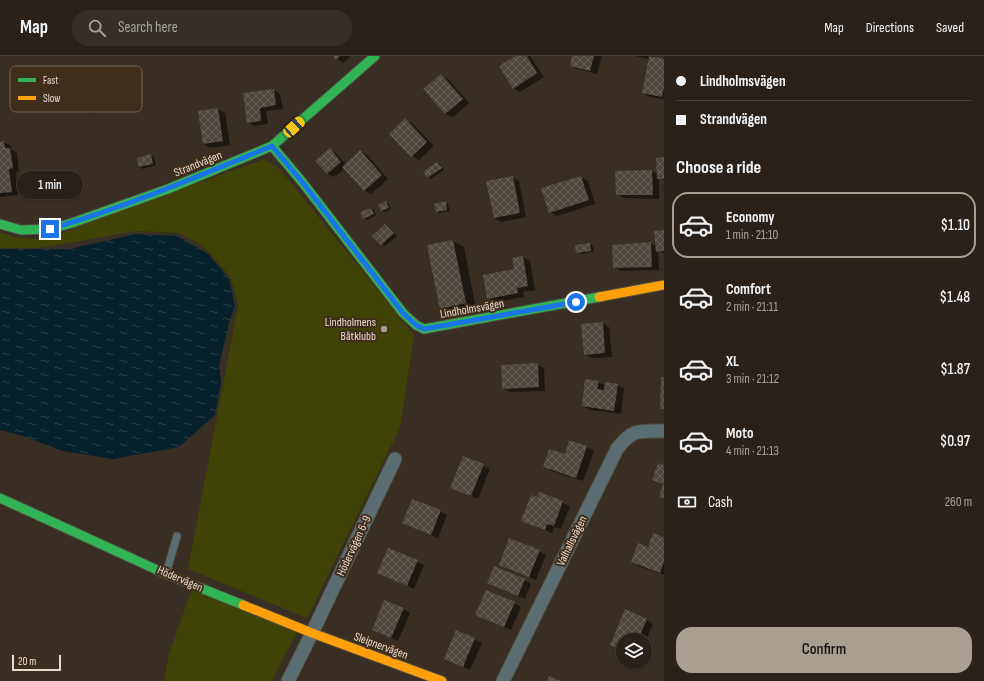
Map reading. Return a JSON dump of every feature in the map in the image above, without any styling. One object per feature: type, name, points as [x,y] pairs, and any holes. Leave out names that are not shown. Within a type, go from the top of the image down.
[{"type":"street","name":"Strandvägen","points":[[0,224],[21,230],[50,229],[72,223],[168,189],[272,146],[375,56]]},
{"type":"street","name":"Lindholmsvägen","points":[[272,146],[303,183],[403,313],[416,325],[424,329],[664,285]]},
{"type":"street","name":"Valhallsvägen","points":[[503,681],[617,449],[626,438],[639,431],[664,431]]},
{"type":"street","name":"Hödervägen 6-9","points":[[312,633],[395,459]]},
{"type":"street","name":"Hödervägen","points":[[0,498],[166,574],[312,633]]},
{"type":"street","points":[[288,681],[312,633]]},
{"type":"street","name":"Sleipnervägen","points":[[312,633],[442,681]]},
{"type":"lane","points":[[166,574],[177,536]]},
{"type":"shaded area","points":[[264,159],[280,169],[414,335],[400,428],[307,618],[188,569],[238,306],[230,276],[202,245],[179,233],[136,231],[40,248],[0,248],[0,232],[15,237],[46,240],[95,220]]},
{"type":"shaded area","points":[[192,589],[297,632],[272,681],[164,681],[169,654]]},
{"type":"water","points":[[136,234],[177,236],[208,254],[229,279],[235,306],[229,323],[219,365],[221,382],[215,415],[179,447],[113,459],[63,451],[20,435],[0,430],[0,249],[69,249]]},
{"type":"building","points":[[333,56],[340,56],[336,60]]},
{"type":"building","points":[[515,56],[527,56],[537,73],[513,89],[499,66]]},
{"type":"building","points":[[572,56],[594,56],[590,71],[570,66]]},
{"type":"building","points":[[649,56],[664,59],[664,87],[662,97],[642,93]]},
{"type":"building","points":[[441,74],[463,99],[445,114],[423,89]]},
{"type":"building","points":[[274,89],[276,105],[260,108],[261,121],[247,123],[243,93]]},
{"type":"building","points":[[218,108],[223,141],[203,144],[198,111]]},
{"type":"building","points":[[405,118],[427,142],[411,157],[389,134]]},
{"type":"building","points":[[4,141],[5,148],[10,148],[13,168],[9,169],[12,192],[0,193],[0,142]]},
{"type":"building","points":[[330,148],[341,162],[327,174],[315,161]]},
{"type":"building","points":[[360,150],[382,175],[364,191],[342,167]]},
{"type":"building","points":[[151,154],[153,164],[139,167],[137,158]]},
{"type":"building","points":[[664,157],[664,179],[657,179],[656,158]]},
{"type":"building","points":[[437,162],[442,168],[427,178],[423,172]]},
{"type":"building","points":[[652,170],[653,195],[616,195],[615,171]]},
{"type":"building","points":[[513,176],[520,213],[494,218],[486,181]]},
{"type":"building","points":[[581,176],[589,200],[549,213],[541,188]]},
{"type":"building","points":[[386,201],[389,208],[381,211],[378,205]]},
{"type":"building","points":[[446,201],[447,210],[436,212],[434,204]]},
{"type":"building","points":[[371,208],[374,214],[363,219],[360,212]]},
{"type":"building","points":[[385,224],[394,233],[381,245],[372,236]]},
{"type":"building","points":[[664,230],[664,251],[656,252],[654,231]]},
{"type":"building","points":[[453,240],[466,303],[440,309],[427,245]]},
{"type":"building","points":[[651,242],[652,267],[613,268],[612,245]]},
{"type":"building","points":[[590,243],[591,251],[576,253],[575,245]]},
{"type":"building","points":[[523,256],[528,286],[517,288],[518,293],[487,299],[483,275],[514,269],[512,258]]},
{"type":"building","points":[[603,322],[605,353],[584,355],[581,324]]},
{"type":"building","points":[[538,363],[539,387],[502,389],[501,365]]},
{"type":"building","points":[[661,377],[664,377],[664,409],[660,409]]},
{"type":"building","points":[[585,379],[599,381],[597,389],[604,390],[605,382],[618,384],[614,411],[582,406]]},
{"type":"building","points":[[569,440],[587,446],[576,478],[543,467],[549,449],[565,454]]},
{"type":"building","points":[[463,456],[484,464],[471,496],[450,488]]},
{"type":"building","points":[[658,463],[664,465],[664,498],[659,497],[663,484],[652,480]]},
{"type":"building","points":[[539,492],[563,501],[554,526],[547,524],[545,530],[521,521],[531,495],[537,497]]},
{"type":"building","points":[[412,499],[441,510],[431,535],[402,523]]},
{"type":"building","points":[[653,533],[664,537],[664,562],[660,573],[631,562],[638,543],[648,547]]},
{"type":"building","points":[[509,538],[540,550],[529,577],[499,565]]},
{"type":"building","points":[[388,548],[418,560],[407,586],[377,573]]},
{"type":"building","points":[[494,566],[525,579],[518,596],[487,583]]},
{"type":"building","points":[[486,590],[515,602],[504,627],[475,615]]},
{"type":"building","points":[[384,600],[404,608],[391,638],[372,630]]},
{"type":"building","points":[[625,609],[647,619],[641,633],[616,633],[616,648],[610,645]]},
{"type":"building","points":[[456,630],[475,638],[463,667],[444,659]]},
{"type":"building","points":[[549,676],[561,681],[547,681]]},
{"type":"traffic: fast","points":[[0,224],[21,230],[50,229],[72,223],[168,189],[272,146],[375,56]]},
{"type":"traffic: fast","points":[[272,146],[303,183],[403,313],[416,325],[424,329],[599,297]]},
{"type":"traffic: fast","points":[[0,498],[166,574],[243,605]]},
{"type":"traffic: slow","points":[[599,297],[664,285]]},
{"type":"traffic: slow","points":[[243,605],[312,633],[442,681]]},
{"type":"place","name":"Lindholmens Båtklubb","points":[[384,329]]},
{"type":"route","points":[[50,229],[72,223],[168,189],[272,146],[303,183],[403,313],[416,325],[424,329],[576,302]]}]
